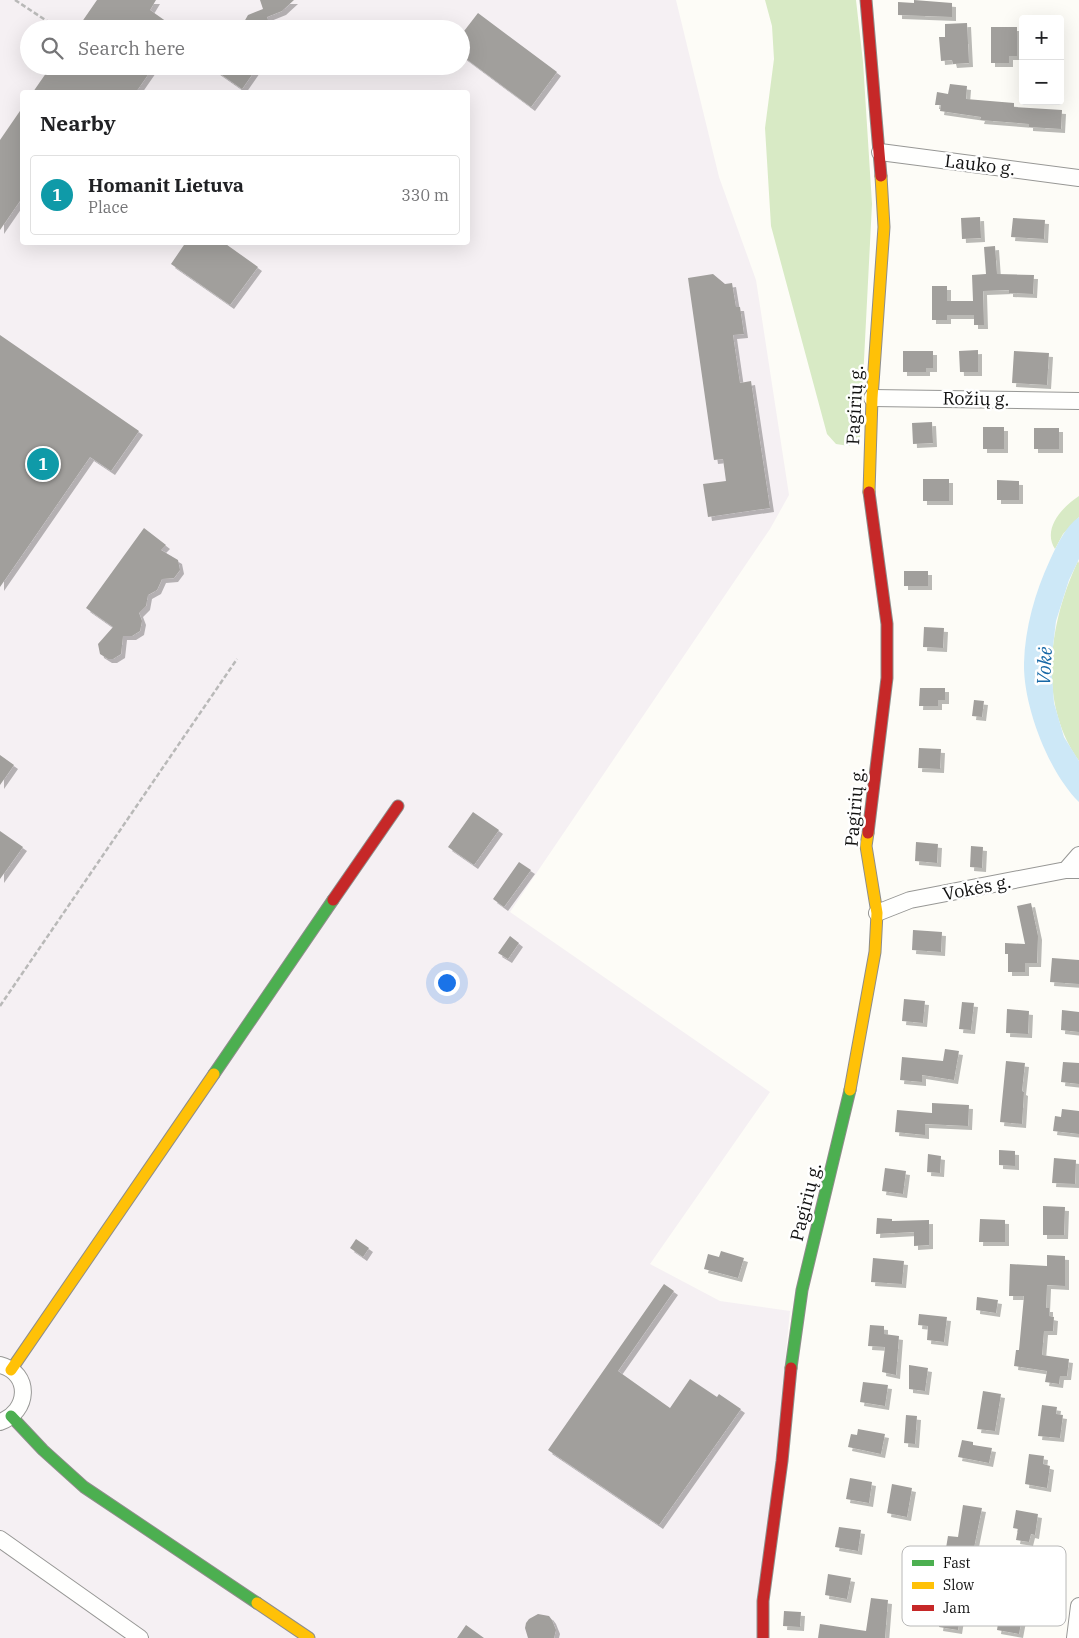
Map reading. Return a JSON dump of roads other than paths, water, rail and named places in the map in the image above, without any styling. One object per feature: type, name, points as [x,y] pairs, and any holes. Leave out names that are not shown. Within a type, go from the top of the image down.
[{"type":"street","name":"Pagirių g.","points":[[763,1638],[763,1601],[782,1462],[796,1324],[802,1290],[848,1100],[875,952],[877,913],[866,846],[887,678],[887,624],[869,495],[872,398],[884,227],[880,152],[866,0]]},
{"type":"street","name":"Lauko g.","points":[[880,152],[1079,178]]},
{"type":"street","name":"Rožių g.","points":[[872,398],[1079,401]]},
{"type":"street","points":[[309,1638],[84,1487],[6,1419],[22,1402],[23,1392],[21,1381],[5,1368],[398,806]]},
{"type":"street","points":[[1073,870],[1079,855]]},
{"type":"street","name":"Vokės g.","points":[[877,913],[910,900],[1073,870]]},
{"type":"street","points":[[0,1540],[140,1638]]},
{"type":"street","points":[[1075,1638],[1079,1606]]},
{"type":"water","name":"Vokė","points":[[1079,517],[1079,559],[1069,580],[1056,621],[1051,663],[1054,703],[1064,737],[1079,761],[1079,802],[1058,774],[1040,738],[1028,699],[1024,663],[1029,623],[1040,585],[1062,537]]},
{"type":"place","name":"Homanit Lietuva","points":[[43,464]]}]
